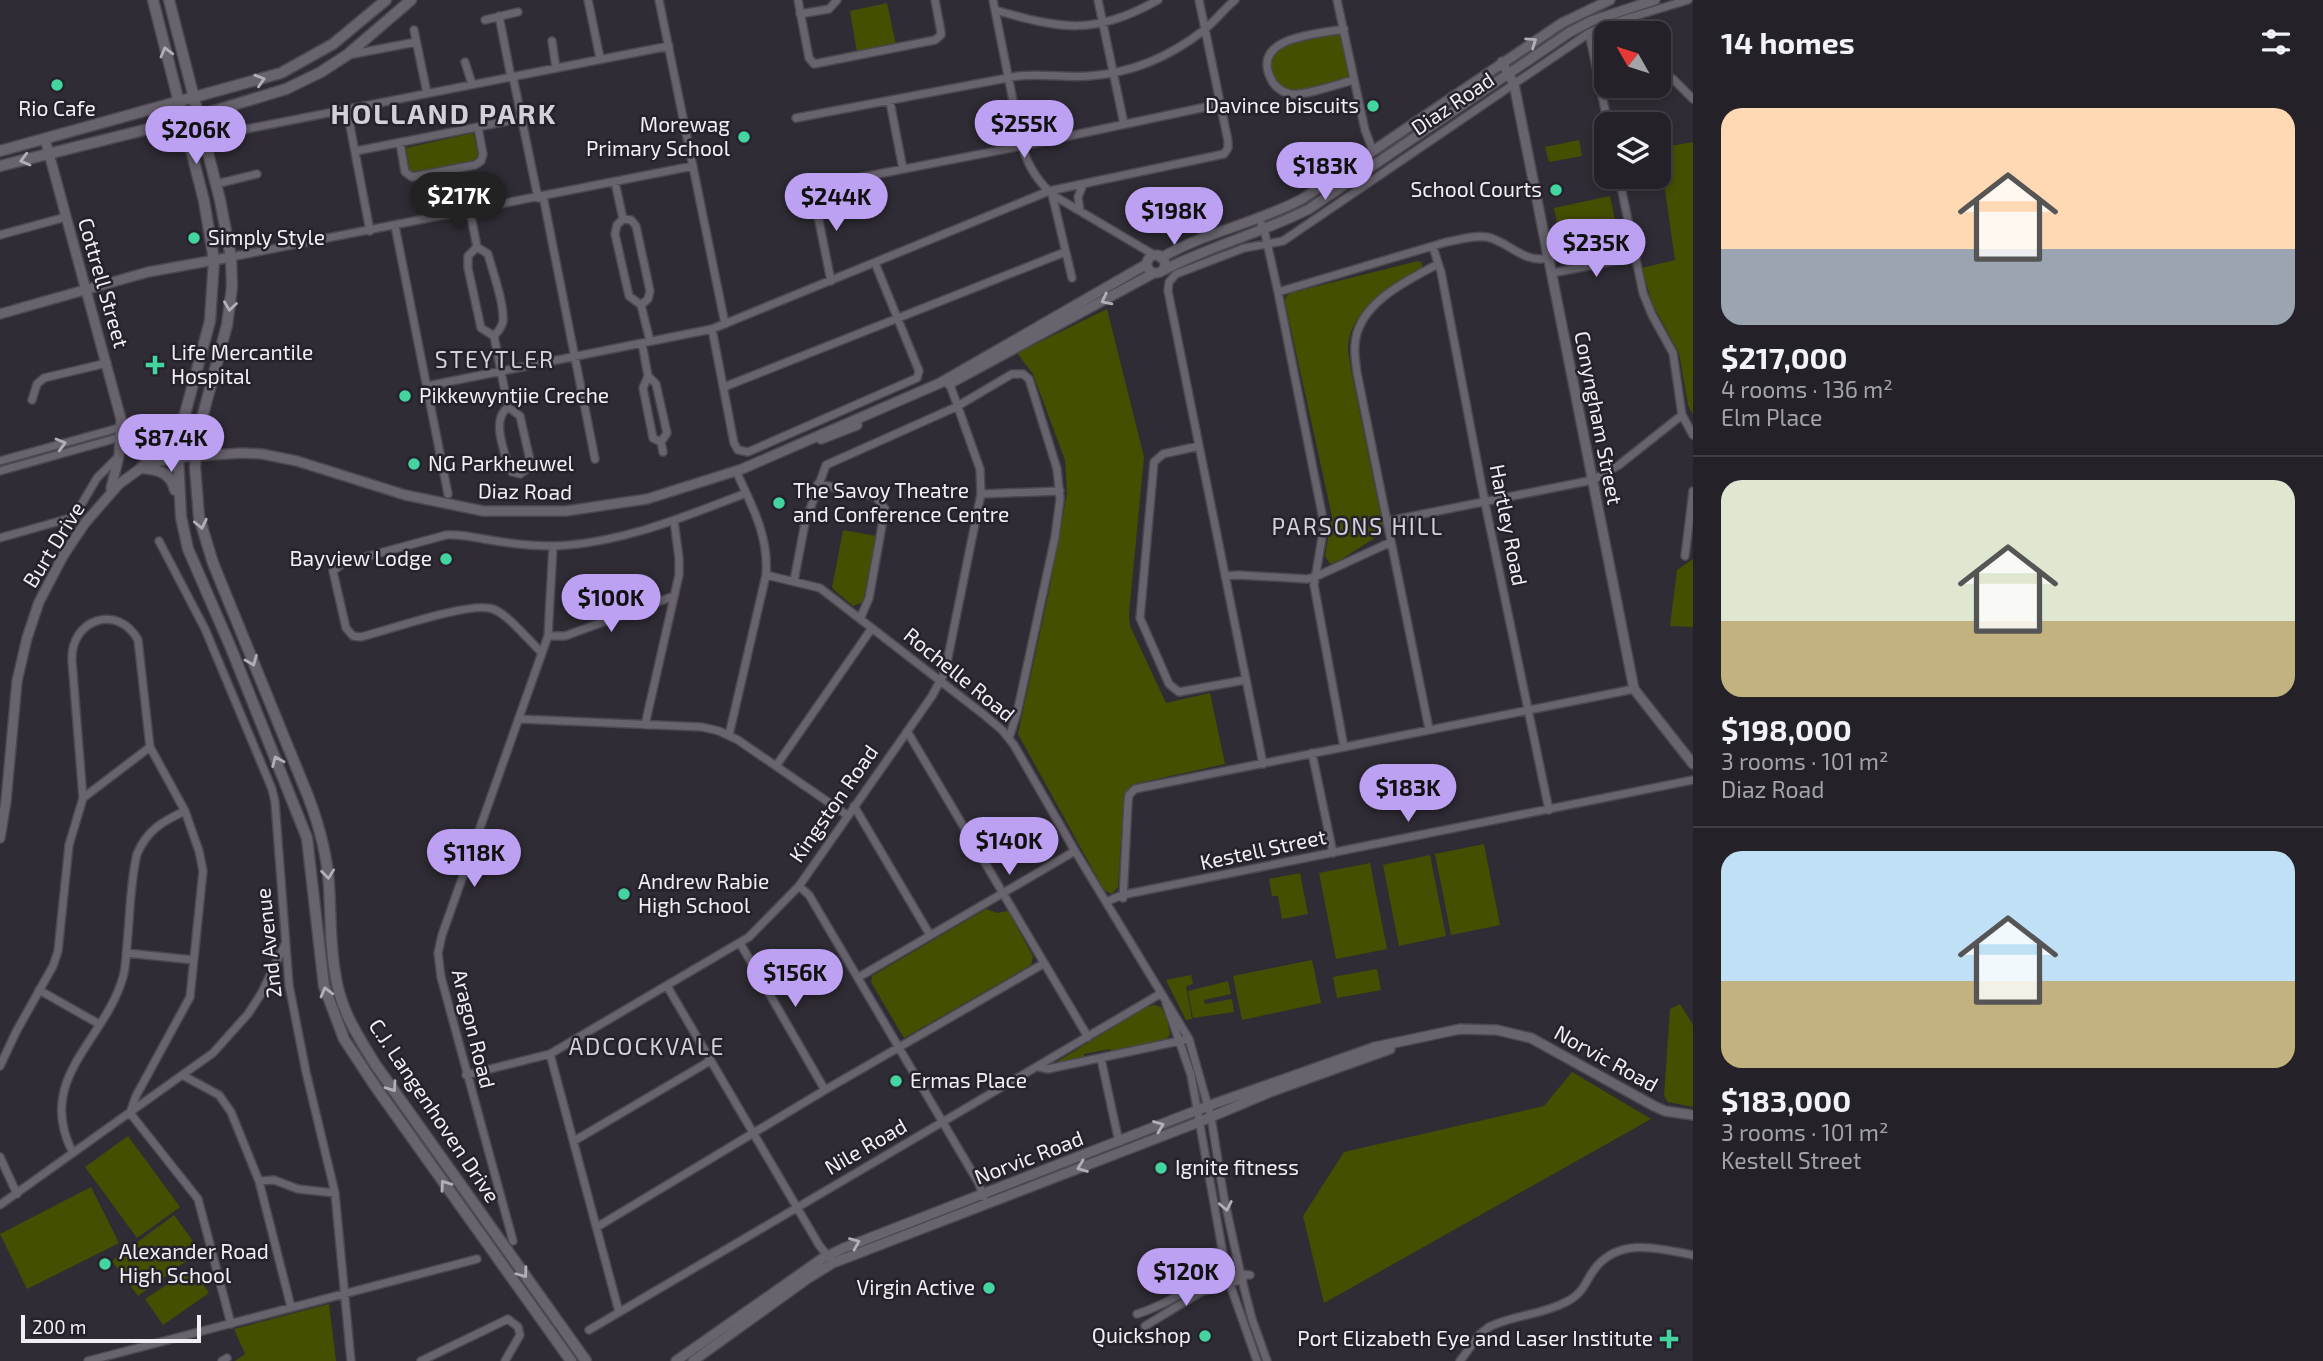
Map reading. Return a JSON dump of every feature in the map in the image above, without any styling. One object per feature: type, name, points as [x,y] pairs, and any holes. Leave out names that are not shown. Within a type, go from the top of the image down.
[{"type":"main road","points":[[141,468],[169,441],[187,409],[208,330],[214,260],[204,201],[153,0]]},
{"type":"main road","name":"C.J. Langenhoven Drive","points":[[169,0],[216,184],[231,257],[232,287],[227,325],[198,433],[195,456],[197,504],[205,541],[308,796],[321,836],[329,884],[335,968],[346,1010],[374,1064],[586,1361]]},
{"type":"main road","points":[[0,151],[265,79],[303,62],[333,44],[386,0]]},
{"type":"main road","points":[[0,166],[199,116],[302,82],[347,55],[411,0]]},
{"type":"main road","points":[[203,132],[207,120],[241,109],[248,102]]},
{"type":"main road","name":"C.J. Langenhoven Drive","points":[[187,409],[178,458],[181,517],[192,559],[231,648],[307,838],[323,978],[329,1002],[344,1039],[391,1109],[571,1361]]},
{"type":"main road","points":[[198,433],[207,445],[219,454]]},
{"type":"main road","points":[[141,468],[161,471],[171,479],[181,517]]},
{"type":"street","points":[[587,0],[600,58]]},
{"type":"street","points":[[659,0],[725,324]]},
{"type":"street","points":[[798,0],[809,58],[814,64],[935,40],[941,35],[935,0]]},
{"type":"street","points":[[800,14],[829,9],[837,0]]},
{"type":"street","points":[[993,0],[1022,146],[1030,167],[1050,192],[1158,257],[1164,262],[1158,272],[1148,269],[1136,246]]},
{"type":"street","points":[[1098,0],[1124,124]]},
{"type":"street","points":[[995,10],[1055,26],[1083,26],[1130,14],[1158,0]]},
{"type":"street","points":[[427,386],[712,329],[1050,192],[1222,155],[1227,150],[1228,141],[1199,0]]},
{"type":"street","points":[[796,118],[1009,78],[1033,75],[1070,77],[1113,73],[1136,67],[1166,55],[1206,28],[1236,0]]},
{"type":"street","points":[[1337,0],[1368,142],[1373,151]]},
{"type":"street","name":"Diaz Road","points":[[1158,257],[1259,219],[1302,199],[1562,23],[1610,0]]},
{"type":"street","name":"Diaz Road","points":[[195,456],[251,453],[274,456],[430,501],[472,509],[510,512],[566,511],[618,504],[673,492],[830,436],[949,381],[1158,272],[1200,252],[1264,229],[1323,201],[1581,25],[1655,0]]},
{"type":"street","name":"Diaz Road","points":[[1199,446],[1168,291],[1169,282],[1176,274],[1220,256],[1283,241],[1589,33],[1609,24],[1688,0]]},
{"type":"street","points":[[485,20],[518,12]]},
{"type":"street","points":[[499,16],[595,459]]},
{"type":"street","points":[[1343,29],[1283,42],[1270,55],[1269,76],[1278,88],[1292,94],[1354,80]]},
{"type":"street","points":[[414,30],[427,93]]},
{"type":"street","points":[[1589,33],[1594,54]]},
{"type":"street","points":[[552,41],[556,68]]},
{"type":"street","points":[[347,55],[416,42]]},
{"type":"street","points":[[216,135],[668,46]]},
{"type":"street","points":[[465,62],[472,84]]},
{"type":"street","name":"Conyngham Street","points":[[1502,62],[1514,84],[1634,689],[1693,764]]},
{"type":"street","points":[[1671,78],[1693,99]]},
{"type":"street","points":[[890,102],[903,169]]},
{"type":"street","points":[[822,185],[1220,104]]},
{"type":"street","points":[[347,110],[370,231]]},
{"type":"street","points":[[356,151],[523,118]]},
{"type":"street","points":[[400,143],[405,172],[412,177],[475,165],[481,161],[483,154],[478,128]]},
{"type":"street","name":"Cottrell Street","points":[[45,139],[107,363],[121,432],[119,456],[110,493]]},
{"type":"street","points":[[0,314],[148,272],[370,231],[693,166]]},
{"type":"street","points":[[216,184],[257,174]]},
{"type":"street","points":[[615,182],[623,219]]},
{"type":"street","points":[[1080,212],[1078,197],[1083,185]]},
{"type":"street","points":[[1621,189],[1647,305],[1675,359],[1682,415],[1693,435]]},
{"type":"street","points":[[813,191],[831,281]]},
{"type":"street","points":[[1050,192],[1072,278]]},
{"type":"street","points":[[470,211],[477,247],[488,254],[500,304],[503,321],[494,335]]},
{"type":"street","points":[[0,235],[66,217]]},
{"type":"street","points":[[623,219],[631,220],[636,226],[650,291],[648,299],[641,305]]},
{"type":"street","points":[[623,219],[617,225],[615,234],[627,291],[632,300],[641,305]]},
{"type":"street","points":[[1259,219],[1264,229],[1278,292],[1323,519],[1315,591],[1344,747]]},
{"type":"street","points":[[395,226],[448,494]]},
{"type":"street","points":[[1278,292],[1454,241],[1486,237],[1529,258],[1549,258]]},
{"type":"street","points":[[477,247],[468,256],[468,268],[481,328],[494,335]]},
{"type":"street","name":"Hartley Road","points":[[1433,247],[1549,810]]},
{"type":"street","points":[[724,387],[1065,251]]},
{"type":"street","points":[[1146,261],[1150,257],[1158,257]]},
{"type":"street","points":[[1552,273],[1635,257]]},
{"type":"street","name":"Diaz Road","points":[[949,381],[1136,271],[1146,261]]},
{"type":"street","points":[[712,329],[734,443],[738,450],[748,452],[912,381],[919,374],[875,263]]},
{"type":"street","points":[[1429,729],[1357,373],[1356,338],[1365,316],[1377,302],[1438,264]]},
{"type":"street","points":[[641,305],[648,376],[643,388],[653,438],[661,442]]},
{"type":"street","points":[[494,335],[508,407],[520,416],[530,460],[528,468],[520,477],[508,466],[499,422],[501,413],[508,407]]},
{"type":"street","points":[[32,400],[41,379],[107,363]]},
{"type":"street","points":[[794,581],[805,523],[828,464],[913,428],[1012,374],[1023,374],[1029,379],[1038,407],[1057,468],[1060,491],[1055,537],[1017,713],[1009,738]]},
{"type":"street","points":[[648,376],[656,383],[667,433],[661,442],[663,452]]},
{"type":"street","name":"Kingston Road","points":[[466,1075],[550,1054],[740,943],[799,886],[907,731],[941,681],[973,542],[981,494],[980,469],[949,381]]},
{"type":"street","points":[[1388,521],[1593,480],[1619,465],[1682,415]]},
{"type":"street","points":[[0,461],[121,432]]},
{"type":"street","points":[[0,471],[121,432]]},
{"type":"street","points":[[1245,680],[1179,692],[1169,684],[1140,618],[1154,463],[1163,454],[1199,446],[1263,764]]},
{"type":"street","points":[[0,538],[74,517],[97,478],[119,456]]},
{"type":"street","name":"Burt Drive","points":[[0,838],[9,776],[17,681],[32,621],[47,583],[63,556],[110,493],[125,478],[159,461],[195,456]]},
{"type":"street","points":[[729,735],[766,575],[766,542],[736,471]]},
{"type":"street","points":[[818,484],[875,496],[885,509],[886,516],[869,598],[860,619]]},
{"type":"street","points":[[981,494],[1060,491]]},
{"type":"street","points":[[1685,556],[1693,491]]},
{"type":"street","points":[[542,653],[501,613],[484,607],[462,610],[361,637],[353,636],[346,628],[333,575],[334,569],[343,563],[446,535],[458,534],[553,546],[616,537],[674,521],[746,492]]},
{"type":"street","points":[[645,725],[680,566],[674,521]]},
{"type":"street","name":"2nd Avenue","points":[[159,541],[201,619],[272,789],[289,985],[335,1194],[351,1361]]},
{"type":"street","points":[[1226,576],[1315,577],[1391,542]]},
{"type":"street","name":"Aragon Road","points":[[513,1241],[441,977],[439,947],[548,636],[553,546]]},
{"type":"street","name":"Rochelle Road","points":[[766,575],[820,588],[941,681],[1009,738],[1166,1002],[1184,1040],[1211,1117],[1224,1198],[1241,1277],[1252,1319],[1268,1361]]},
{"type":"street","points":[[548,636],[565,636],[674,596]]},
{"type":"street","points":[[0,1066],[53,966],[58,951],[69,845],[83,798],[72,651],[77,636],[91,622],[101,620],[124,624],[138,640],[150,747],[185,811],[202,866],[188,1002],[136,1096],[130,1113]]},
{"type":"street","points":[[776,766],[872,628]]},
{"type":"street","points":[[1124,896],[1128,802],[1130,793],[1137,788],[1634,689]]},
{"type":"street","points":[[519,719],[702,727],[729,735],[847,815]]},
{"type":"street","points":[[907,731],[1088,1038]]},
{"type":"street","points":[[83,798],[150,747]]},
{"type":"street","points":[[1312,753],[1333,853]]},
{"type":"street","name":"Kestell Street","points":[[1107,904],[1124,896],[1693,780]]},
{"type":"street","points":[[853,806],[930,935]]},
{"type":"street","points":[[73,1153],[63,1130],[63,1093],[74,1066],[123,977],[134,868],[139,848],[155,826],[185,811]]},
{"type":"street","points":[[859,977],[1075,851]]},
{"type":"street","points":[[799,886],[810,895],[988,1198]]},
{"type":"street","points":[[0,1205],[184,1076],[220,1046],[248,1014],[261,994],[285,943]]},
{"type":"street","points":[[740,943],[825,1090]]},
{"type":"street","points":[[126,953],[194,960]]},
{"type":"street","points":[[597,1227],[825,1090],[1043,964]]},
{"type":"street","points":[[667,986],[828,1261]]},
{"type":"street","points":[[39,990],[99,1024]]},
{"type":"street","name":"Nile Road","points":[[589,1330],[1160,994]]},
{"type":"street","name":"Norvic Road","points":[[988,1198],[1208,1106],[1375,1047],[1471,1028],[1516,1033],[1541,1042],[1654,1106],[1665,1111],[1693,1115]]},
{"type":"street","name":"Norvic Road","points":[[676,1361],[828,1261],[880,1233],[988,1198],[1199,1122],[1421,1038]]},
{"type":"street","points":[[1038,1066],[1048,1069],[1184,1040]]},
{"type":"street","name":"Rochelle Road","points":[[1184,1040],[1228,1279],[1257,1361]]},
{"type":"street","points":[[550,1054],[619,1312]]},
{"type":"street","points":[[1101,1059],[1119,1142]]},
{"type":"street","points":[[574,1141],[710,1062]]},
{"type":"street","points":[[184,1076],[224,1100],[231,1112],[258,1181],[291,1307]]},
{"type":"street","points":[[130,1113],[198,1199],[231,1324]]},
{"type":"street","points":[[0,1157],[17,1194]]},
{"type":"street","points":[[258,1181],[274,1180],[299,1189],[335,1194]]},
{"type":"street","points":[[1460,1361],[1480,1334],[1489,1327],[1553,1308],[1576,1296],[1585,1287],[1597,1266],[1616,1252],[1635,1247],[1693,1255]]},
{"type":"street","points":[[88,1361],[477,1259]]},
{"type":"street","name":"Norvic Road","points":[[693,1361],[828,1261]]},
{"type":"street","points":[[1137,1314],[1156,1308],[1200,1285],[1241,1277]]},
{"type":"street","points":[[1145,1326],[1228,1279]]},
{"type":"street","points":[[421,1361],[505,1320],[513,1321],[518,1326],[519,1338],[505,1361]]},
{"type":"green space","points":[[887,3],[896,45],[857,52],[850,11]]},
{"type":"green space","points":[[1337,33],[1342,37],[1350,75],[1347,78],[1294,92],[1277,81],[1271,63],[1274,54],[1281,47],[1304,39]]},
{"type":"green space","points":[[473,133],[479,156],[477,160],[414,173],[410,171],[406,148]]},
{"type":"green space","points":[[1579,140],[1582,156],[1549,162],[1545,147]]},
{"type":"green space","points":[[1693,142],[1693,415],[1688,405],[1679,353],[1652,303],[1642,268],[1675,260],[1665,189],[1671,189],[1671,146]]},
{"type":"green space","points":[[1610,196],[1618,235],[1562,246],[1554,208]]},
{"type":"green space","points":[[1418,261],[1423,269],[1375,300],[1356,321],[1351,333],[1348,347],[1351,370],[1384,532],[1330,564],[1325,556],[1332,516],[1286,297],[1290,293]]},
{"type":"green space","points":[[1107,309],[1144,457],[1130,626],[1166,703],[1210,693],[1225,764],[1134,784],[1124,794],[1118,887],[1112,894],[1104,890],[1018,734],[1067,493],[1065,460],[1033,374],[1017,353]]},
{"type":"green space","points":[[843,530],[876,536],[863,602],[853,606],[832,588]]},
{"type":"green space","points":[[1693,559],[1693,627],[1670,626],[1677,570]]},
{"type":"green space","points":[[1484,844],[1500,925],[1451,935],[1435,854]]},
{"type":"green space","points":[[1430,855],[1446,936],[1399,946],[1383,865]]},
{"type":"green space","points":[[1370,863],[1387,949],[1336,959],[1319,873]]},
{"type":"green space","points":[[1300,873],[1308,914],[1282,919],[1278,896],[1272,896],[1269,879]]},
{"type":"green space","points":[[986,909],[997,913],[1008,911],[1033,956],[1031,965],[904,1038],[871,982],[872,976]]},
{"type":"green space","points":[[1312,960],[1321,1003],[1242,1020],[1233,976]]},
{"type":"green space","points":[[1377,969],[1381,990],[1337,998],[1333,977]]},
{"type":"green space","points":[[1191,975],[1193,984],[1186,986],[1192,1019],[1186,1020],[1166,980]]},
{"type":"green space","points":[[1228,981],[1231,994],[1204,1000],[1205,1004],[1232,999],[1234,1012],[1193,1018],[1188,991]]},
{"type":"green space","points":[[1680,1004],[1693,1025],[1693,1107],[1668,1102],[1664,1096],[1670,1009]]},
{"type":"green space","points":[[1154,1005],[1161,1007],[1167,1018],[1170,1035],[1166,1039],[1084,1054],[1084,1057],[1055,1063],[1144,1008]]},
{"type":"green space","points":[[1572,1072],[1651,1119],[1324,1303],[1303,1216],[1344,1152],[1544,1106]]},
{"type":"green space","points":[[128,1136],[180,1207],[137,1238],[85,1167]]},
{"type":"green space","points":[[91,1187],[119,1243],[27,1289],[0,1234]]},
{"type":"green space","points":[[174,1215],[200,1251],[138,1296],[112,1261]]},
{"type":"green space","points":[[192,1268],[209,1293],[163,1325],[145,1299]]},
{"type":"green space","points":[[329,1304],[336,1361],[235,1361],[245,1354],[234,1329]]},
{"type":"place","name":"Rio Cafe","points":[[57,85]]},
{"type":"place","name":"Davince biscuits","points":[[1373,106]]},
{"type":"place","name":"Morewag Primary School","points":[[744,137]]},
{"type":"place","name":"School Courts","points":[[1556,190]]},
{"type":"place","name":"Simply Style","points":[[194,238]]},
{"type":"place","name":"Life Mercantile Hospital","points":[[155,365]]},
{"type":"place","name":"Pikkewyntjie Creche","points":[[405,396]]},
{"type":"place","name":"NG Parkheuwel","points":[[414,464]]},
{"type":"place","name":"The Savoy Theatre and Conference Centre","points":[[779,503]]},
{"type":"place","name":"Bayview Lodge","points":[[446,559]]},
{"type":"place","name":"Andrew Rabie High School","points":[[624,894]]},
{"type":"place","name":"Ermas Place","points":[[896,1081]]},
{"type":"place","name":"Ignite fitness","points":[[1161,1168]]},
{"type":"place","name":"Alexander Road High School","points":[[105,1264]]},
{"type":"place","name":"Virgin Active","points":[[989,1288]]},
{"type":"place","name":"Quickshop","points":[[1205,1336]]},
{"type":"place","name":"Port Elizabeth Eye and Laser Institute","points":[[1669,1339]]},
{"type":"district","name":"HOLLAND PARK","points":[[444,114]]},
{"type":"district","name":"STEYTLER","points":[[495,360]]},
{"type":"district","name":"PARSONS HILL","points":[[1358,527]]},
{"type":"district","name":"ADCOCKVALE","points":[[647,1047]]}]
